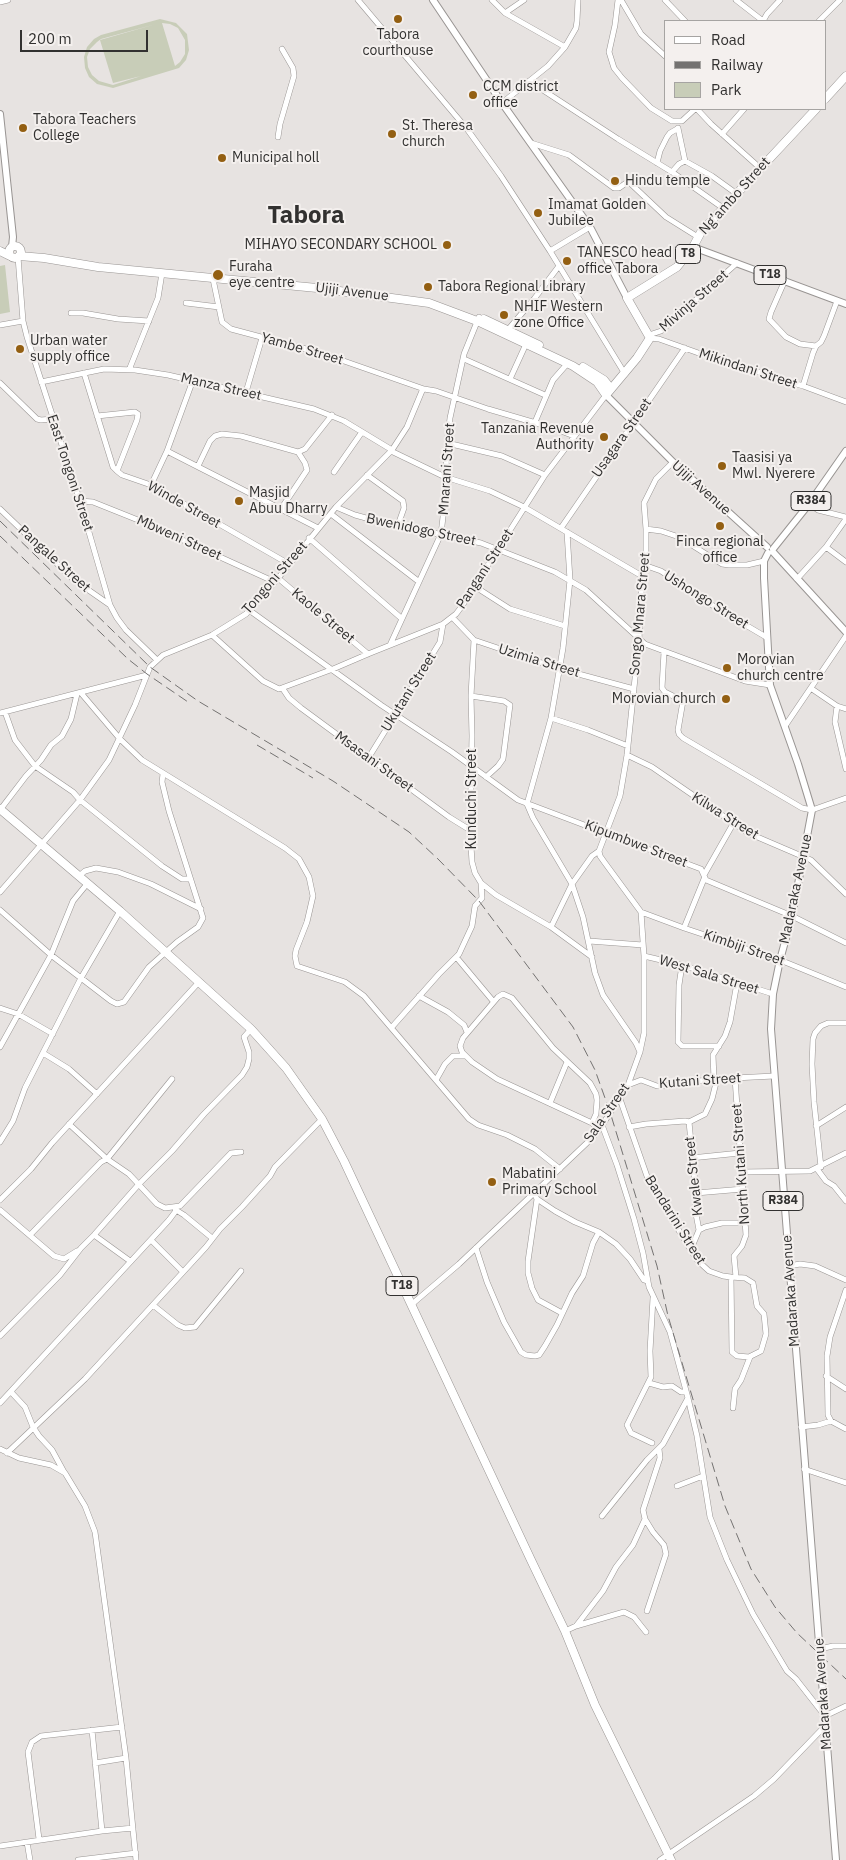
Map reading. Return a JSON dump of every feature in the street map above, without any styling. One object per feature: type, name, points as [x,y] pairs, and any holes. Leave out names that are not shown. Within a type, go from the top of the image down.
[{"type":"highway","points":[[826,98],[846,76]]},
{"type":"highway","name":"Ng’ambo Street","points":[[627,298],[669,273],[683,261],[701,232],[815,110]]},
{"type":"highway","points":[[0,250],[15,252]]},
{"type":"highway","name":"Ujiji Avenue","points":[[15,252],[98,267],[317,288],[430,303],[478,319],[506,332],[526,344],[582,371],[608,392]]},
{"type":"highway","points":[[604,380],[608,392],[638,358],[649,337],[627,298]]},
{"type":"highway","points":[[506,332],[584,367],[604,380],[617,382]]},
{"type":"highway","name":"T18","points":[[0,809],[120,911],[251,1029],[286,1068],[322,1119],[344,1161],[564,1631],[596,1705],[670,1856]]},
{"type":"main road","points":[[433,0],[502,103],[590,227],[627,298]]},
{"type":"main road","points":[[0,114],[15,252]]},
{"type":"main road","name":"T18","points":[[693,247],[846,304]]},
{"type":"main road","name":"Ujiji Avenue","points":[[608,392],[632,422],[770,550],[846,632]]},
{"type":"main road","name":"Madaraka Avenue","points":[[836,1860],[804,1468],[771,1022],[773,994],[792,916],[812,810],[770,685],[766,637],[764,561],[770,550],[809,504],[846,451]]},
{"type":"street","points":[[0,2],[8,0]]},
{"type":"street","points":[[358,0],[467,129],[501,176],[550,251],[624,374]]},
{"type":"street","points":[[492,0],[505,13],[565,47]]},
{"type":"street","points":[[505,13],[524,0]]},
{"type":"street","points":[[502,103],[565,47],[576,28],[579,11],[578,0]]},
{"type":"street","points":[[619,0],[641,34],[664,55]]},
{"type":"street","points":[[619,0],[609,52],[611,62],[622,78],[651,108],[672,121],[678,122],[695,110]]},
{"type":"street","points":[[665,0],[684,20]]},
{"type":"street","points":[[736,0],[762,20]]},
{"type":"street","points":[[764,20],[780,0]]},
{"type":"street","points":[[820,20],[840,0]]},
{"type":"street","points":[[278,136],[294,76],[293,68],[282,49]]},
{"type":"street","points":[[529,81],[672,172],[724,208]]},
{"type":"street","points":[[697,110],[760,168]]},
{"type":"street","points":[[722,134],[743,110]]},
{"type":"street","points":[[678,122],[677,129],[685,161],[712,176],[737,194]]},
{"type":"street","points":[[657,163],[660,151],[667,137],[677,129]]},
{"type":"street","points":[[531,143],[569,155],[614,188],[619,188],[626,182],[630,183],[666,217],[698,238]]},
{"type":"street","points":[[672,172],[679,164],[685,161]]},
{"type":"street","points":[[550,251],[590,227]]},
{"type":"street","name":"East Tongoni Street","points":[[15,252],[24,321],[52,419],[80,501],[110,605],[126,630],[156,660]]},
{"type":"street","name":"Mivinja Street","points":[[649,337],[661,331],[737,263]]},
{"type":"street","points":[[506,332],[534,299],[558,266]]},
{"type":"street","points":[[129,370],[158,298],[162,273]]},
{"type":"street","name":"Yambe Street","points":[[213,279],[222,322],[226,326],[262,338],[321,353],[424,389]]},
{"type":"street","points":[[785,280],[769,319],[786,337],[800,344],[816,346]]},
{"type":"street","points":[[803,386],[816,346],[824,336],[837,301]]},
{"type":"street","points":[[186,303],[219,307]]},
{"type":"street","points":[[71,313],[149,321]]},
{"type":"street","name":"Mnarani Street","points":[[390,645],[440,534],[445,500],[447,443],[455,397],[464,354],[478,319]]},
{"type":"street","points":[[0,325],[24,321]]},
{"type":"street","name":"Mikindani Street","points":[[649,337],[803,386],[846,402]]},
{"type":"street","points":[[246,392],[262,338]]},
{"type":"street","points":[[510,379],[526,344]]},
{"type":"street","name":"Usagara Street","points":[[561,528],[632,422],[685,348]]},
{"type":"street","points":[[464,359],[546,395]]},
{"type":"street","points":[[535,422],[553,380],[567,364]]},
{"type":"street","name":"Manza Street","points":[[41,382],[84,372],[129,370],[193,380],[332,415],[391,450],[445,477],[490,491],[524,507],[642,576]]},
{"type":"street","points":[[84,372],[113,467],[116,471]]},
{"type":"street","points":[[151,484],[167,451],[193,380]]},
{"type":"street","points":[[0,383],[37,419],[52,419]]},
{"type":"street","points":[[424,389],[436,391],[535,422],[574,436]]},
{"type":"street","name":"Tongoni Street","points":[[156,660],[163,655],[212,635],[232,624],[249,610],[277,580],[309,538],[391,450],[407,427],[419,396],[424,389]]},
{"type":"street","name":"Pangani Street","points":[[282,688],[443,624],[452,617],[462,606],[545,475],[608,392]]},
{"type":"street","points":[[97,416],[135,412],[138,414],[116,471]]},
{"type":"street","points":[[198,466],[210,441],[215,436],[222,434],[241,436],[298,452],[305,449],[332,415]]},
{"type":"street","points":[[334,472],[362,432]]},
{"type":"street","points":[[447,443],[502,456],[545,475]]},
{"type":"street","points":[[167,451],[318,528]]},
{"type":"street","points":[[281,509],[306,470],[305,463],[298,452]]},
{"type":"street","name":"Songo Mnara Street","points":[[606,832],[612,821],[620,796],[627,755],[639,640],[644,565],[646,529],[643,508],[646,496],[656,479],[673,462]]},
{"type":"street","name":"Winde Street","points":[[116,471],[127,477],[151,484],[289,564]]},
{"type":"street","points":[[367,474],[403,501],[404,508],[398,525]]},
{"type":"street","name":"Mbweni Street","points":[[80,501],[93,502],[143,522],[277,580]]},
{"type":"street","points":[[797,579],[826,547],[846,518],[818,510],[809,504]]},
{"type":"street","name":"Bwenidogo Street","points":[[336,508],[355,515],[481,543],[555,572],[586,590],[639,640],[664,652],[744,681],[770,685]]},
{"type":"street","name":"Pangale Street","points":[[0,509],[74,580],[110,605]]},
{"type":"street","points":[[331,514],[418,581]]},
{"type":"street","points":[[646,529],[661,530],[680,537],[722,564],[730,566],[747,565],[764,561]]},
{"type":"street","points":[[527,804],[551,718],[560,669],[570,580],[566,532]]},
{"type":"street","points":[[309,538],[401,618]]},
{"type":"street","points":[[826,547],[846,562]]},
{"type":"street","name":"Ushongo Street","points":[[644,565],[661,571],[715,607],[766,637]]},
{"type":"street","name":"Kaole Street","points":[[277,580],[368,654]]},
{"type":"street","points":[[474,586],[510,609],[564,626]]},
{"type":"street","name":"Kipumbwe Street","points":[[249,610],[395,715],[508,793],[527,804],[701,869],[704,877],[716,886],[792,916],[846,943]]},
{"type":"street","name":"Uzimia Street","points":[[452,617],[474,640],[560,669],[634,689]]},
{"type":"street","name":"Ukutani Street","points":[[368,757],[440,642],[443,624]]},
{"type":"street","points":[[212,635],[263,681],[274,687],[282,688]]},
{"type":"street","points":[[785,726],[846,636]]},
{"type":"street","name":"Kunduchi Street","points":[[474,640],[470,696],[472,767],[470,830],[473,867],[481,883]]},
{"type":"street","points":[[664,652],[663,690],[683,701],[678,730],[681,736],[797,806],[812,810],[846,798]]},
{"type":"street","points":[[0,892],[80,800],[109,760],[147,675],[156,660]]},
{"type":"street","points":[[147,675],[79,694],[2,712],[15,740],[35,766],[73,792],[80,800],[162,866],[182,878],[190,879]]},
{"type":"street","name":"Msasani Street","points":[[282,688],[289,698],[301,708],[470,830]]},
{"type":"street","points":[[812,688],[837,706],[846,709]]},
{"type":"street","points":[[79,694],[142,760],[285,848],[299,859],[309,877],[313,896],[307,922],[296,950],[295,956],[298,966],[347,982],[366,998],[456,1106],[473,1122],[526,1144],[560,1169]]},
{"type":"street","points":[[0,809],[41,760],[51,744],[62,736],[71,719],[79,694]]},
{"type":"street","points":[[470,696],[504,701],[510,705],[503,758],[498,766],[486,777]]},
{"type":"street","points":[[837,706],[835,722],[846,769]]},
{"type":"street","points":[[551,718],[628,746]]},
{"type":"street","name":"Kilwa Street","points":[[627,755],[652,767],[748,833],[817,864],[846,894]]},
{"type":"street","points":[[0,910],[51,955],[111,1001],[122,1004],[149,967],[177,942],[198,927],[203,918],[169,811],[162,782],[163,774]]},
{"type":"street","name":"Kipumbwe Street","points":[[527,804],[572,884],[589,941],[595,973],[603,995],[636,1043],[640,1052]]},
{"type":"street","points":[[458,823],[465,823],[470,820]]},
{"type":"street","points":[[684,928],[704,877],[733,824]]},
{"type":"street","points":[[551,927],[572,884],[592,856],[599,851],[606,832]]},
{"type":"street","points":[[599,851],[605,864],[641,912]]},
{"type":"street","points":[[79,876],[90,869],[100,868],[118,872],[151,884],[201,909]]},
{"type":"street","points":[[392,1027],[444,968],[456,958],[471,930],[475,906],[482,898],[481,883]]},
{"type":"street","points":[[481,883],[551,927],[592,956]]},
{"type":"street","points":[[0,1047],[51,955],[74,901],[87,884]]},
{"type":"street","points":[[0,1142],[13,1121],[25,1088],[81,978],[120,911]]},
{"type":"street","name":"Kimbiji Street","points":[[641,912],[780,960],[846,986]]},
{"type":"street","name":"Sala Street","points":[[411,1305],[434,1287],[560,1169],[600,1128],[628,1086],[640,1052],[644,1033],[644,956],[641,912]]},
{"type":"street","points":[[589,941],[643,946]]},
{"type":"street","name":"West Sala Street","points":[[644,956],[682,965],[773,994]]},
{"type":"street","points":[[456,958],[493,1001]]},
{"type":"street","points":[[682,965],[679,985],[678,1042],[682,1046],[719,1046]]},
{"type":"street","points":[[0,1200],[22,1180],[69,1124],[199,982]]},
{"type":"street","points":[[688,1122],[705,1114],[712,1099],[715,1079],[713,1055],[725,1036],[730,1022],[737,983]]},
{"type":"street","points":[[592,1123],[598,1108],[596,1094],[584,1076],[567,1062],[510,997],[502,994],[493,1001],[467,1032],[460,1046],[462,1052],[497,1079],[600,1128],[617,1165],[634,1218],[653,1296],[670,1332],[687,1395],[714,1529],[749,1607],[787,1671],[796,1679],[825,1716],[846,1706]]},
{"type":"street","points":[[419,996],[448,1012],[464,1025],[467,1032]]},
{"type":"street","points":[[0,1008],[18,1014],[52,1034]]},
{"type":"street","points":[[845,1022],[828,1023],[820,1026],[814,1035],[812,1064],[819,1168],[826,1181],[834,1186],[846,1201]]},
{"type":"street","points":[[0,1336],[37,1299],[138,1184],[172,1151],[204,1114],[242,1075],[249,1059],[249,1052],[244,1037],[251,1029]]},
{"type":"street","points":[[43,1053],[79,1077],[97,1094]]},
{"type":"street","points":[[436,1080],[445,1064],[453,1056],[465,1056]]},
{"type":"street","points":[[550,1103],[567,1062]]},
{"type":"street","name":"Kutani Street","points":[[628,1086],[641,1080],[662,1086],[715,1079],[774,1076]]},
{"type":"street","name":"North Kutani Street","points":[[735,1078],[746,1235],[744,1242],[734,1256],[732,1352],[737,1356],[750,1356]]},
{"type":"street","points":[[30,1235],[97,1165],[107,1159],[172,1079]]},
{"type":"street","name":"Bandarini Street","points":[[620,1099],[649,1182],[697,1260],[710,1272],[750,1280],[753,1283],[757,1306],[764,1314],[766,1330],[763,1348],[760,1352],[750,1356]]},
{"type":"street","points":[[816,1126],[846,1107]]},
{"type":"street","points":[[7,1453],[85,1379],[242,1207],[283,1159],[322,1119]]},
{"type":"street","name":"Kwale Street","points":[[629,1127],[646,1124],[688,1122],[699,1230]]},
{"type":"street","points":[[69,1124],[107,1159],[124,1169],[160,1207],[176,1209],[212,1238]]},
{"type":"street","points":[[0,1403],[151,1240],[176,1209],[230,1153],[241,1152]]},
{"type":"street","points":[[691,1158],[740,1153]]},
{"type":"street","points":[[742,1172],[781,1170],[797,1172],[819,1168],[846,1153]]},
{"type":"street","points":[[696,1193],[743,1189]]},
{"type":"street","points":[[534,1193],[537,1199],[575,1222],[599,1232],[616,1244],[630,1259],[644,1280],[648,1281]]},
{"type":"street","points":[[537,1199],[528,1272],[532,1288],[538,1300],[562,1313]]},
{"type":"street","points":[[0,1210],[46,1250],[61,1259],[81,1248]]},
{"type":"street","points":[[691,1249],[699,1230],[717,1224],[746,1223]]},
{"type":"street","points":[[476,1248],[504,1322],[524,1354],[535,1356],[539,1355],[557,1325],[583,1276],[593,1243],[599,1232]]},
{"type":"street","points":[[94,1235],[130,1261]]},
{"type":"street","points":[[151,1240],[183,1272]]},
{"type":"street","points":[[789,1266],[800,1264],[815,1266],[846,1280]]},
{"type":"street","points":[[152,1305],[178,1326],[185,1328],[195,1327],[241,1271]]},
{"type":"street","points":[[846,1290],[829,1343],[826,1376],[828,1415],[831,1421],[846,1429]]},
{"type":"street","points":[[652,1443],[631,1433],[627,1425],[649,1383],[652,1372],[650,1351],[653,1296]]},
{"type":"street","points":[[733,1408],[735,1389],[741,1380],[750,1356]]},
{"type":"street","points":[[826,1376],[846,1389]]},
{"type":"street","points":[[649,1383],[663,1387],[672,1386],[687,1395]]},
{"type":"street","points":[[10,1392],[25,1407],[33,1428],[52,1450],[85,1506],[95,1532],[126,1758],[136,1860]]},
{"type":"street","points":[[602,1516],[622,1489],[666,1440],[687,1395]]},
{"type":"street","points":[[801,1426],[818,1425],[831,1421]]},
{"type":"street","points":[[0,1449],[19,1458],[51,1465],[64,1473]]},
{"type":"street","points":[[647,1611],[666,1554],[666,1549],[645,1519],[643,1510],[660,1458],[659,1449]]},
{"type":"street","points":[[804,1468],[846,1482]]},
{"type":"street","points":[[677,1486],[703,1476]]},
{"type":"street","points":[[576,1626],[603,1591],[616,1566],[630,1551],[645,1519]]},
{"type":"street","points":[[564,1631],[624,1612],[634,1617],[646,1632]]},
{"type":"street","points":[[820,1649],[846,1646]]},
{"type":"street","points":[[660,1860],[670,1856],[754,1796],[774,1779],[826,1725]]},
{"type":"street","points":[[39,1839],[28,1752],[30,1745],[41,1736],[122,1727]]},
{"type":"street","points":[[92,1730],[102,1831]]},
{"type":"street","points":[[95,1763],[126,1758]]},
{"type":"street","points":[[0,1846],[39,1839],[133,1828]]},
{"type":"street","points":[[27,1842],[30,1860]]},
{"type":"street","points":[[78,1860],[136,1853]]},
{"type":"green space","points":[[160,19],[176,23],[187,34],[189,50],[186,60],[179,68],[113,88],[97,84],[89,77],[85,68],[84,57],[87,47],[94,39],[101,35]],"holes":[[[162,23],[178,28],[185,40],[185,54],[175,66]],[[156,24],[100,40],[113,83],[141,76],[113,85],[99,81],[92,75],[88,67],[87,57],[90,49],[97,42],[101,39]]]},
{"type":"green space","points":[[5,265],[10,312],[0,314],[0,266]]},
{"type":"railway","points":[[0,521],[150,667],[198,701],[333,781],[409,832],[479,901],[573,1027],[595,1070],[610,1112],[657,1266],[668,1316],[725,1506],[751,1569],[775,1607],[797,1633],[846,1679]]},
{"type":"railway","points":[[0,536],[128,659],[191,704]]},
{"type":"railway","points":[[257,745],[313,778]]},
{"type":"place","name":"Tabora courthouse","points":[[398,19]]},
{"type":"place","name":"CCM district office","points":[[473,95]]},
{"type":"place","name":"Tabora Teachers College","points":[[23,128]]},
{"type":"place","name":"St. Theresa church","points":[[392,134]]},
{"type":"place","name":"Municipal holl","points":[[222,158]]},
{"type":"place","name":"Hindu temple","points":[[615,181]]},
{"type":"place","name":"Imamat Golden Jubilee","points":[[538,213]]},
{"type":"place","name":"MIHAYO SECONDARY SCHOOL","points":[[447,245]]},
{"type":"place","name":"TANESCO head office Tabora","points":[[567,261]]},
{"type":"place","name":"Furaha eye centre","points":[[218,275]]},
{"type":"place","name":"Tabora Regional Library","points":[[428,287]]},
{"type":"place","name":"NHIF Western zone Office","points":[[504,315]]},
{"type":"place","name":"Urban water supply office","points":[[20,349]]},
{"type":"place","name":"Tanzania Revenue Authority","points":[[604,437]]},
{"type":"place","name":"Taasisi ya Mwl. Nyerere","points":[[722,466]]},
{"type":"place","name":"Masjid Abuu Dharry","points":[[239,501]]},
{"type":"place","name":"Finca regional office","points":[[720,526]]},
{"type":"place","name":"Morovian church centre","points":[[727,668]]},
{"type":"place","name":"Morovian church","points":[[726,699]]},
{"type":"place","name":"Mabatini Primary School","points":[[492,1182]]},
{"type":"district","name":"Tabora","points":[[306,216]]}]
